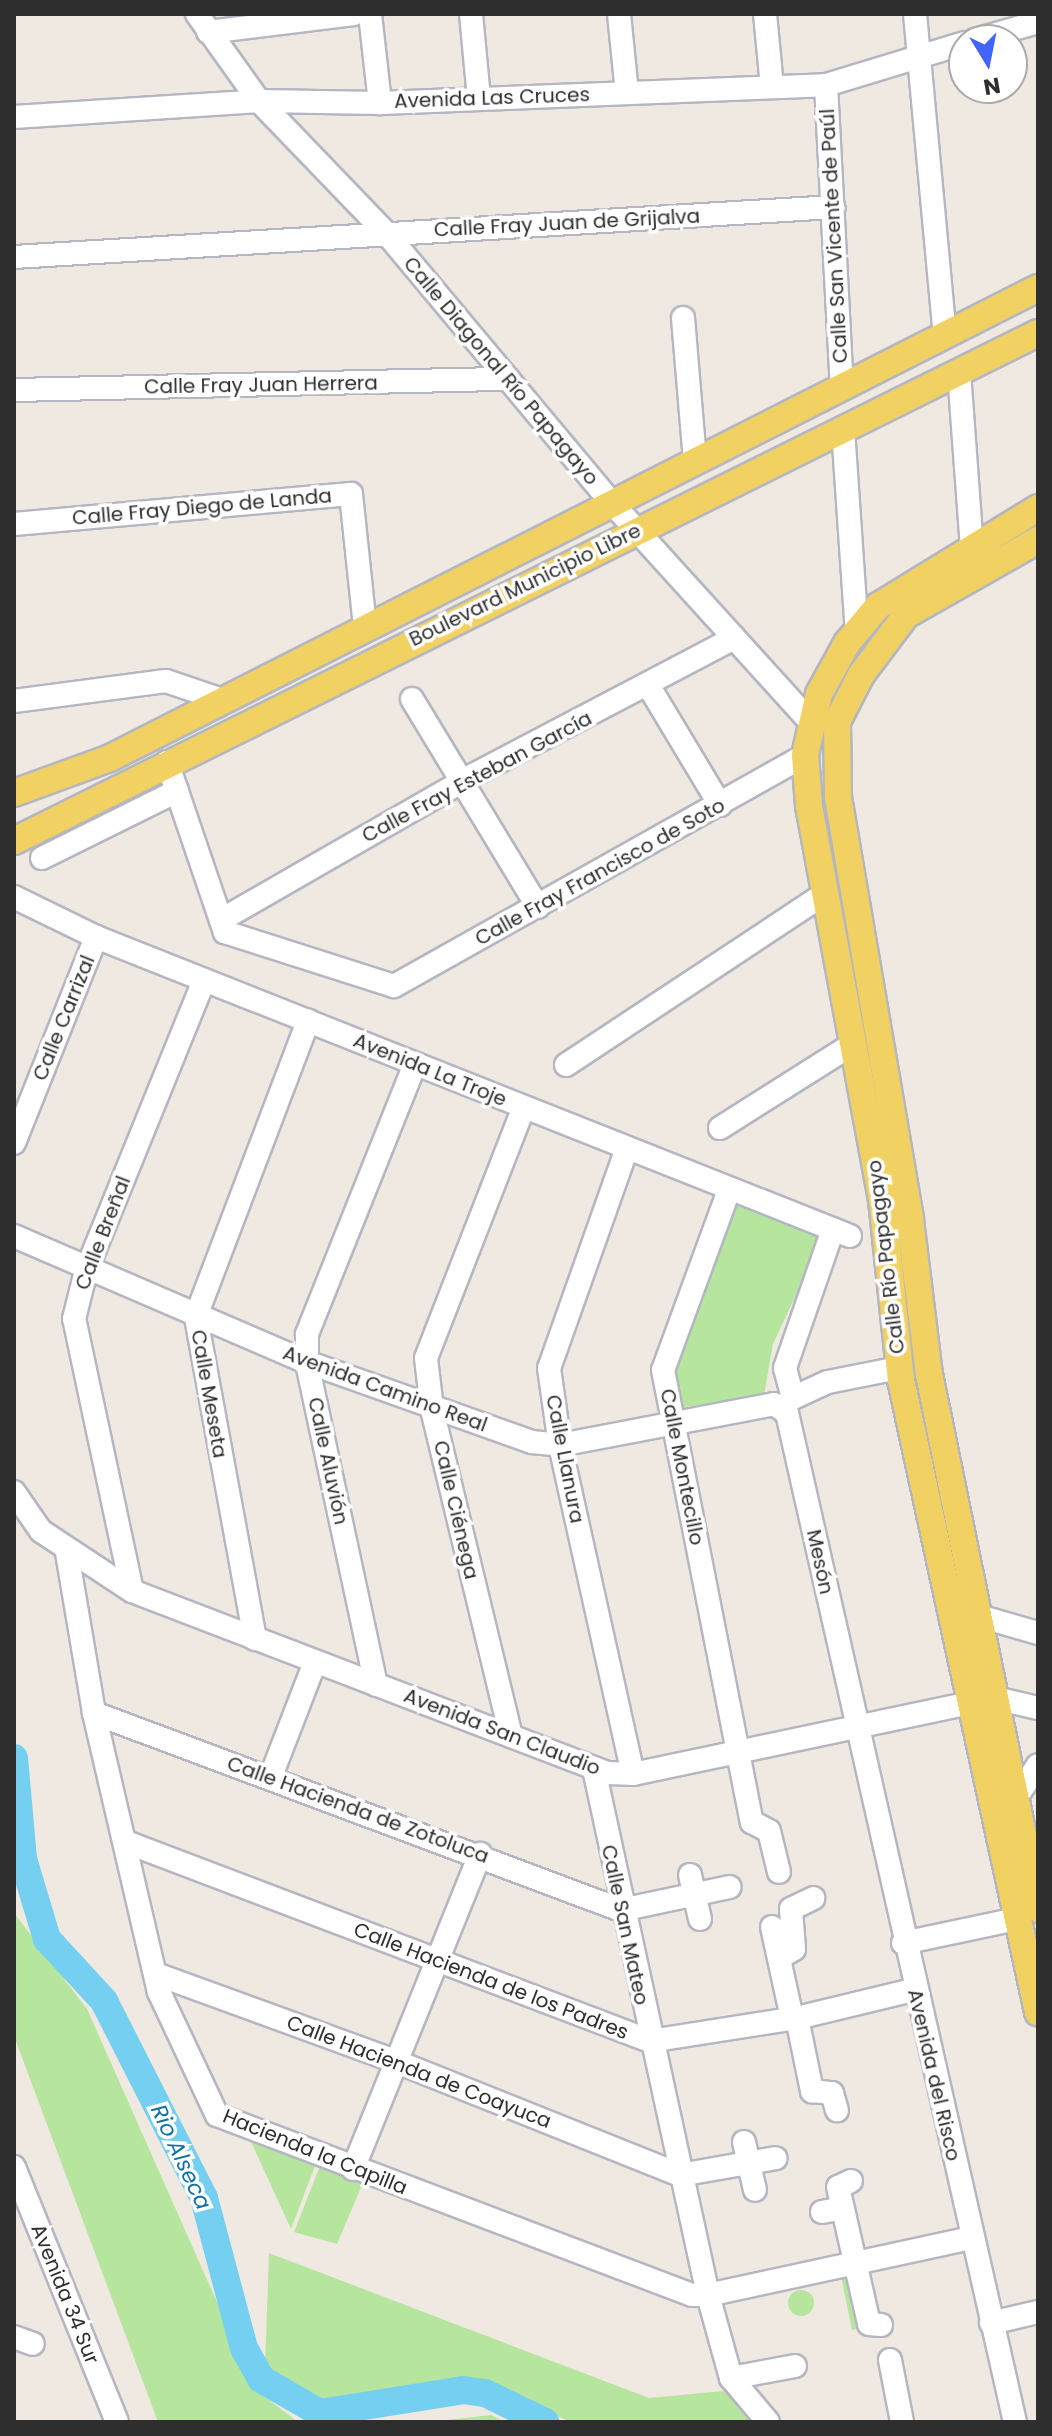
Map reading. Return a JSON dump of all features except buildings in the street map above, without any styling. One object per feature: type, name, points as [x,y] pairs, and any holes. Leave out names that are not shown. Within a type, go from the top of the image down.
[{"type":"main road","name":"Boulevard Municipio Libre","points":[[14,793],[110,758],[1038,288]]},
{"type":"main road","name":"Boulevard Municipio Libre","points":[[14,841],[167,762],[1038,333]]},
{"type":"main road","name":"Calle Río Papagayo","points":[[1027,1914],[983,1700],[900,1374],[882,1200],[826,893],[805,755],[819,694],[857,632],[878,606],[1038,508]]},
{"type":"main road","name":"Calle Río Papagayo","points":[[1038,540],[906,615],[861,675],[837,722],[838,797],[910,1220],[929,1374],[979,1616],[983,1700],[1014,1801],[1038,2012]]},
{"type":"street","points":[[202,23],[354,14]]},
{"type":"street","points":[[370,14],[380,103]]},
{"type":"street","points":[[471,14],[479,99]]},
{"type":"street","points":[[619,14],[627,93]]},
{"type":"street","points":[[765,14],[772,87]]},
{"type":"street","points":[[915,14],[945,336]]},
{"type":"street","name":"Calle Diagonal Río Papagayo","points":[[202,23],[259,101],[386,233],[611,502],[812,724]]},
{"type":"street","name":"Avenida Las Cruces","points":[[14,117],[259,101],[380,103],[826,85],[948,48]]},
{"type":"street","name":"Calle San Vicente de Paúl","points":[[826,85],[842,387]]},
{"type":"street","name":"Calle Fray Juan de Grijalva","points":[[14,257],[833,207]]},
{"type":"street","points":[[683,318],[695,460]]},
{"type":"street","points":[[959,372],[972,548]]},
{"type":"street","name":"Calle Fray Juan Herrera","points":[[14,390],[508,379]]},
{"type":"street","points":[[843,429],[857,632]]},
{"type":"street","name":"Calle Fray Diego de Landa","points":[[14,524],[351,494],[365,628]]},
{"type":"street","name":"Calle Fray Esteban García","points":[[221,920],[464,780],[734,638]]},
{"type":"street","points":[[14,701],[166,681],[222,700]]},
{"type":"street","points":[[648,685],[720,805]]},
{"type":"street","points":[[412,699],[464,780],[538,907]]},
{"type":"street","name":"Calle Fray Francisco de Soto","points":[[221,920],[225,932],[394,986],[805,755]]},
{"type":"street","points":[[167,762],[221,920]]},
{"type":"street","points":[[42,858],[177,791]]},
{"type":"street","points":[[566,1065],[826,893]]},
{"type":"street","name":"Avenida La Troje","points":[[14,897],[96,937],[524,1107],[626,1151],[841,1232]]},
{"type":"street","name":"Calle Carrizal","points":[[14,1143],[96,937]]},
{"type":"street","name":"Calle Breñal","points":[[132,1591],[74,1330],[86,1271],[204,980]]},
{"type":"street","name":"Calle Meseta","points":[[255,1639],[196,1316],[308,1021]]},
{"type":"street","points":[[720,1128],[853,1044]]},
{"type":"street","name":"Calle Aluvión","points":[[376,1685],[307,1362],[309,1321],[415,1064]]},
{"type":"street","name":"Calle Ciénega","points":[[511,1736],[432,1409],[428,1350],[524,1107]]},
{"type":"street","name":"Calle Llanura","points":[[626,1151],[550,1354],[560,1445],[633,1774]]},
{"type":"street","name":"Calle Montecillo","points":[[729,1190],[663,1365],[672,1424],[752,1822],[769,1831],[779,1872]]},
{"type":"street","name":"Mesón","points":[[841,1232],[785,1368],[784,1401],[856,1727]]},
{"type":"street","name":"Avenida Camino Real","points":[[14,1236],[86,1271],[307,1362],[432,1409],[532,1442],[560,1445],[784,1401],[828,1382],[900,1374]]},
{"type":"street","name":"Avenida San Claudio","points":[[14,1492],[41,1531],[67,1553],[132,1591],[594,1769],[633,1774],[983,1700],[1038,1708]]},
{"type":"street","name":"Hacienda la Capilla","points":[[67,1553],[94,1713],[156,1974],[166,2011],[217,2115],[679,2291],[708,2295],[972,2238]]},
{"type":"street","points":[[979,1616],[1038,1633]]},
{"type":"street","points":[[271,1776],[315,1662]]},
{"type":"street","name":"Calle Hacienda de Zotoluca","points":[[94,1713],[480,1854],[621,1910]]},
{"type":"street","name":"Avenida del Risco","points":[[856,1727],[913,1990],[1015,2422]]},
{"type":"street","points":[[1014,1801],[1038,1765]]},
{"type":"street","name":"Calle San Mateo","points":[[594,1769],[621,1910],[680,2175],[731,2378]]},
{"type":"street","name":"Calle Hacienda de los Padres","points":[[126,1842],[650,2041],[795,2018],[913,1990]]},
{"type":"street","points":[[353,2169],[480,1854]]},
{"type":"street","points":[[621,1910],[692,1884],[730,1887]]},
{"type":"street","points":[[692,1884],[700,1919]]},
{"type":"street","points":[[779,1958],[794,1949],[791,1909],[814,1898]]},
{"type":"street","points":[[903,1943],[1027,1914]]},
{"type":"street","points":[[772,1927],[813,2093],[832,2093],[837,2110]]},
{"type":"street","name":"Calle Hacienda de Coayuca","points":[[156,1974],[395,2061],[680,2175]]},
{"type":"street","points":[[680,2175],[747,2153],[776,2158]]},
{"type":"street","points":[[747,2153],[755,2190]]},
{"type":"street","name":"Avenida 34 Sur","points":[[14,2167],[117,2422]]},
{"type":"street","points":[[851,2181],[838,2185],[832,2210],[855,2262],[876,2325]]},
{"type":"street","points":[[991,2323],[1038,2312]]},
{"type":"street","points":[[890,2360],[902,2422]]},
{"type":"street","points":[[768,2422],[731,2378],[795,2366]]},
{"type":"green space","points":[[735,1195],[827,1229],[773,1344],[764,1395],[678,1408],[676,1352],[726,1235]]},
{"type":"green space","points":[[14,1913],[87,2009],[256,2390],[298,2422],[158,2422],[14,2036]]},
{"type":"green space","points":[[247,2133],[318,2158],[291,2229]]},
{"type":"green space","points":[[322,2161],[365,2178],[337,2244],[294,2232]]},
{"type":"green space","points":[[269,2253],[649,2398],[724,2391],[757,2422],[571,2422],[484,2385],[315,2401],[265,2369]]},
{"type":"green space","points":[[854,2274],[864,2328],[852,2330],[841,2276]]},
{"type":"green space","points":[[801,2290],[810,2294],[814,2303],[810,2312],[801,2316],[792,2312],[788,2303],[792,2294]]},
{"type":"green space","points":[[491,2415],[505,2422],[429,2422]]},
{"type":"waterway","name":"Rio Alseca","points":[[14,1758],[23,1859],[47,1939],[104,2001],[204,2198],[244,2348],[261,2379],[320,2413],[463,2390],[485,2393],[545,2422]]}]
